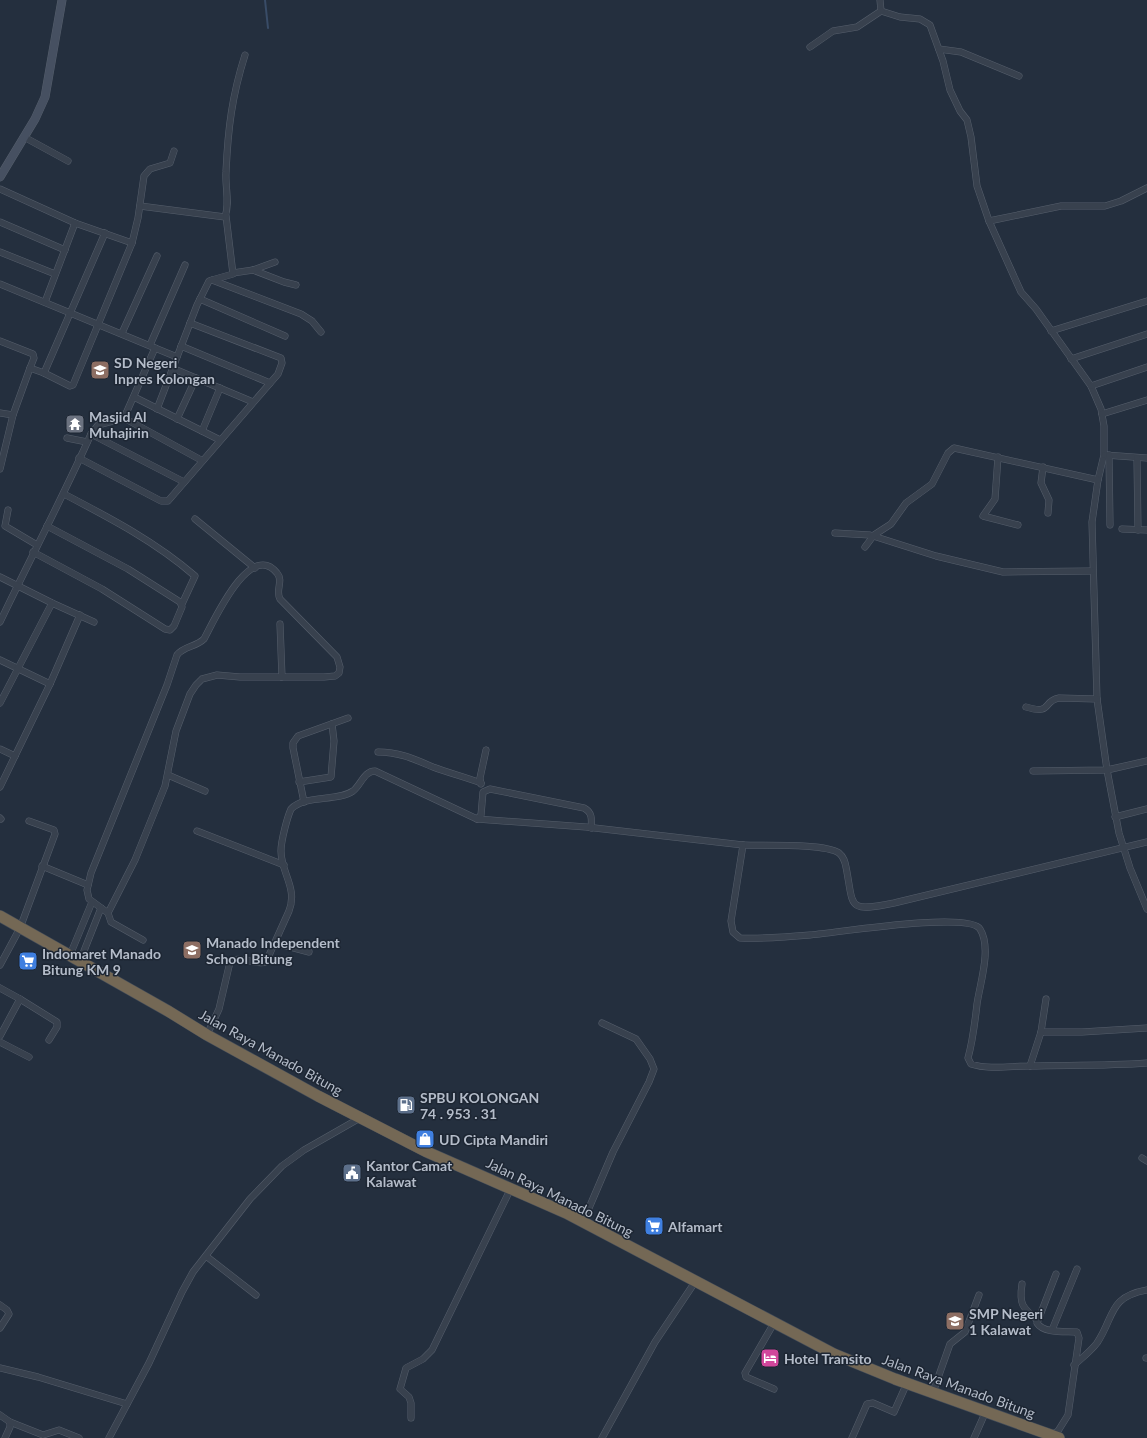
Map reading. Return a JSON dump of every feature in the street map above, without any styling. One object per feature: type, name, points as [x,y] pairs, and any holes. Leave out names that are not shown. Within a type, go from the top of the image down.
[{"type":"highway","name":"Jalan Raya Manado Bitung","points":[[0,916],[288,1081],[427,1152],[511,1188],[583,1222],[834,1354],[907,1383],[1057,1437]]},
{"type":"street","points":[[0,177],[24,138],[45,98],[62,0]]},
{"type":"street","points":[[880,0],[880,11]]},
{"type":"street","points":[[810,47],[832,32],[857,27],[880,11]]},
{"type":"street","points":[[880,11],[900,17],[920,19],[930,25],[939,50],[950,90],[960,111],[967,120],[971,137],[977,186],[989,221],[1021,292],[1036,309],[1091,386],[1102,414],[1107,455],[1110,525]]},
{"type":"street","points":[[939,50],[961,52],[1019,76]]},
{"type":"street","points":[[233,273],[226,216],[226,173],[230,113],[245,54]]},
{"type":"street","points":[[24,138],[68,161]]},
{"type":"street","points":[[30,368],[70,386],[73,385],[97,323],[132,243],[140,206],[144,176],[150,169],[170,164],[174,151]]},
{"type":"street","points":[[989,221],[1057,207],[1105,206],[1121,201],[1147,188]]},
{"type":"street","points":[[0,190],[75,223],[105,232],[132,243]]},
{"type":"street","points":[[140,206],[222,218],[226,216]]},
{"type":"street","points":[[0,222],[65,250]]},
{"type":"street","points":[[45,302],[75,223]]},
{"type":"street","points":[[44,373],[105,232]]},
{"type":"street","points":[[0,252],[55,274]]},
{"type":"street","points":[[122,333],[157,256]]},
{"type":"street","points":[[157,409],[190,323],[208,282],[231,276],[233,273],[253,270],[275,262]]},
{"type":"street","points":[[124,418],[134,397],[152,346],[185,265]]},
{"type":"street","points":[[253,270],[296,285]]},
{"type":"street","points":[[212,280],[301,314],[312,321],[321,332]]},
{"type":"street","points":[[0,284],[122,333],[177,357]]},
{"type":"street","points":[[200,299],[285,336]]},
{"type":"street","points":[[1051,331],[1147,301]]},
{"type":"street","points":[[80,458],[163,502],[170,499],[201,460],[278,374],[282,363],[281,358],[190,323]]},
{"type":"street","points":[[1071,359],[1147,334]]},
{"type":"street","points":[[0,341],[33,355],[30,368],[3,438],[0,467]]},
{"type":"street","points":[[181,346],[270,383]]},
{"type":"street","points":[[1091,386],[1147,367]]},
{"type":"street","points":[[172,368],[253,402]]},
{"type":"street","points":[[177,419],[196,378]]},
{"type":"street","points":[[202,431],[220,388]]},
{"type":"street","points":[[134,397],[220,440]]},
{"type":"street","points":[[1102,414],[1147,400]]},
{"type":"street","points":[[0,413],[13,415]]},
{"type":"street","points":[[0,622],[33,552],[64,494],[87,442],[98,425],[124,418],[201,460]]},
{"type":"street","points":[[91,434],[184,482]]},
{"type":"street","points":[[67,438],[87,442]]},
{"type":"street","points":[[865,547],[873,536],[889,526],[906,503],[932,484],[952,450],[958,448],[1098,480]]},
{"type":"street","points":[[1107,455],[1147,458]]},
{"type":"street","points":[[1107,455],[1098,480],[1092,522],[1092,571],[1096,626],[1097,699],[1107,770],[1123,848],[1147,909]]},
{"type":"street","points":[[998,457],[995,499],[983,516],[1018,524]]},
{"type":"street","points":[[1137,458],[1138,530]]},
{"type":"street","points":[[1043,467],[1041,483],[1049,500],[1048,514]]},
{"type":"street","points":[[33,552],[102,589],[168,630],[174,626],[195,576],[180,563],[135,534],[64,494]]},
{"type":"street","points":[[8,510],[4,526],[37,545]]},
{"type":"street","points":[[195,519],[255,568]]},
{"type":"street","points":[[47,526],[158,586],[182,604]]},
{"type":"street","points":[[1122,529],[1147,530]]},
{"type":"street","points":[[835,533],[873,536],[936,556],[998,571],[1092,571]]},
{"type":"street","points":[[108,913],[135,860],[168,774],[181,718],[190,694],[196,685],[202,679],[217,675],[282,677],[335,676],[339,673],[340,663],[337,657],[280,599],[277,592],[280,582],[278,574],[266,566],[255,568],[247,572],[233,586],[204,639],[200,643],[180,651],[177,655],[167,685],[117,808],[88,885],[89,899],[108,913],[111,922],[144,940]]},
{"type":"street","points":[[0,577],[94,622]]},
{"type":"street","points":[[0,703],[52,603]]},
{"type":"street","points":[[0,787],[50,684],[80,615]]},
{"type":"street","points":[[280,624],[282,677]]},
{"type":"street","points":[[0,660],[50,684]]},
{"type":"street","points":[[1026,707],[1038,710],[1044,709],[1054,699],[1059,698],[1097,699]]},
{"type":"street","points":[[304,802],[292,748],[293,743],[298,736],[348,718]]},
{"type":"street","points":[[299,782],[331,777],[334,741],[332,724]]},
{"type":"street","points":[[0,749],[15,756]]},
{"type":"street","points":[[476,819],[481,814],[482,794],[480,778],[486,750]]},
{"type":"street","points":[[378,752],[394,752],[481,783]]},
{"type":"street","points":[[1033,771],[1107,770],[1147,762]]},
{"type":"street","points":[[207,1035],[219,1009],[230,962],[236,959],[261,963],[266,962],[293,900],[281,852],[289,813],[293,807],[304,802],[351,792],[369,772],[375,771],[476,819],[591,828],[743,845],[809,848],[836,852],[844,859],[850,898],[856,905],[865,908],[894,903],[1147,842]]},
{"type":"street","points":[[168,774],[205,791]]},
{"type":"street","points":[[482,794],[484,791],[490,789],[584,808],[588,810],[592,817],[591,828]]},
{"type":"street","points":[[1116,817],[1147,809]]},
{"type":"street","points":[[0,965],[20,928],[55,832],[29,821]]},
{"type":"street","points":[[197,830],[284,865]]},
{"type":"street","points":[[743,845],[731,921],[733,932],[740,938],[808,936],[920,923],[959,922],[978,926],[983,936],[985,955],[968,1058],[971,1064],[983,1067],[1116,1065],[1147,1063]]},
{"type":"street","points":[[42,866],[88,885]]},
{"type":"street","points":[[75,958],[92,902]]},
{"type":"street","points":[[75,958],[101,908]]},
{"type":"street","points":[[275,943],[308,952]]},
{"type":"street","points":[[0,988],[57,1022],[57,1027],[48,1040]]},
{"type":"street","points":[[1030,1066],[1041,1032],[1046,998]]},
{"type":"street","points":[[0,1036],[20,999]]},
{"type":"street","points":[[583,1222],[613,1152],[649,1082],[654,1069],[650,1059],[636,1039],[602,1023]]},
{"type":"street","points":[[1041,1032],[1082,1032],[1147,1028]]},
{"type":"street","points":[[0,1042],[29,1057]]},
{"type":"street","points":[[109,1438],[193,1272],[250,1199],[282,1166],[304,1150],[360,1118]]},
{"type":"street","points":[[411,1418],[411,1403],[409,1397],[400,1389],[406,1368],[423,1359],[432,1350],[511,1188]]},
{"type":"street","points":[[206,1256],[256,1295]]},
{"type":"street","points":[[1052,1330],[1077,1269]]},
{"type":"street","points":[[1056,1274],[1037,1320],[1038,1326],[1052,1330],[1078,1332],[1079,1338],[1068,1415],[1058,1431],[1057,1437]]},
{"type":"street","points":[[602,1438],[654,1342],[695,1282]]},
{"type":"street","points":[[1022,1284],[1020,1297],[1022,1305],[1037,1320]]},
{"type":"street","points":[[1074,1365],[1097,1343],[1119,1301],[1132,1294],[1147,1290]]},
{"type":"street","points":[[933,1392],[950,1344],[965,1332],[979,1295]]},
{"type":"street","points":[[0,1305],[7,1310],[9,1314],[0,1328]]},
{"type":"street","points":[[774,1323],[745,1373],[746,1377],[774,1389]]},
{"type":"street","points":[[0,1368],[38,1377],[127,1404]]},
{"type":"street","points":[[852,1438],[867,1404],[872,1403],[894,1412],[907,1383]]},
{"type":"street","points":[[974,1438],[986,1411]]},
{"type":"street","points":[[0,1415],[10,1422],[43,1435],[59,1430],[80,1438]]},
{"type":"street","points":[[5,1438],[10,1427],[10,1422]]},
{"type":"waterway","points":[[265,0],[268,28]]},
{"type":"place","name":"SD Negeri Inpres Kolongan","points":[[100,370]]},
{"type":"place","name":"Masjid Al Muhajirin","points":[[75,424]]},
{"type":"place","name":"Manado Independent School Bitung","points":[[192,950]]},
{"type":"place","name":"Indomaret Manado Bitung KM 9","points":[[28,961]]},
{"type":"place","name":"SPBU KOLONGAN 74 . 953 . 31","points":[[406,1105]]},
{"type":"place","name":"UD Cipta Mandiri","points":[[425,1139]]},
{"type":"place","name":"Kantor Camat Kalawat","points":[[352,1173]]},
{"type":"place","name":"Alfamart","points":[[654,1226]]},
{"type":"place","name":"SMP Negeri 1 Kalawat","points":[[955,1321]]},
{"type":"place","name":"Hotel Transito","points":[[770,1358]]}]
